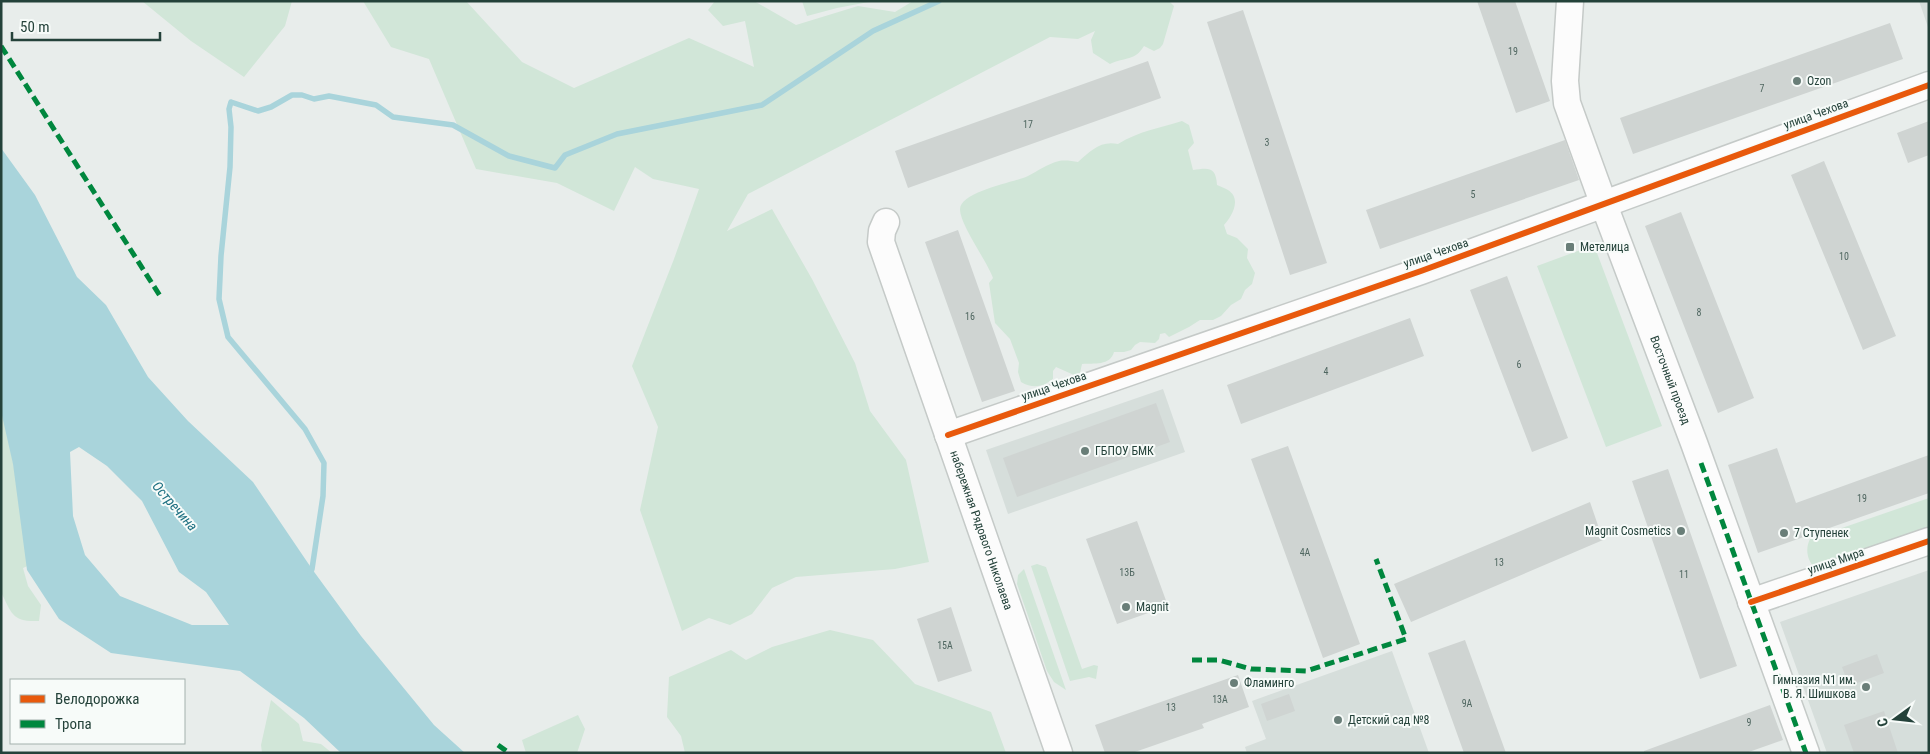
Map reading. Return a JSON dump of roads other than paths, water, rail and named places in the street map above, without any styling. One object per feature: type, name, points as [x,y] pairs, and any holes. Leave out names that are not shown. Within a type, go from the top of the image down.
[{"type":"street","name":"Восточный проезд","points":[[1570,1],[1564,81],[1567,103],[1702,463],[1806,753]]},
{"type":"street","name":"улица Чехова","points":[[948,435],[1604,205],[1748,150],[1929,85]]},
{"type":"street","name":"набережная Рядового Николаева","points":[[886,222],[882,231],[881,242],[1059,753]]},
{"type":"street","name":"улица Мира","points":[[1751,602],[1929,541]]},
{"type":"water","name":"Остречина","points":[[1,148],[35,195],[77,277],[106,305],[148,377],[188,421],[253,482],[312,569],[361,636],[434,725],[465,753],[341,753],[304,718],[240,671],[111,653],[59,619],[27,570],[13,464],[1,411]],"holes":[[[79,447],[107,466],[142,501],[179,572],[206,592],[229,625],[192,625],[120,596],[85,555],[73,516],[70,452]]]},
{"type":"waterway","points":[[310,574],[323,496],[324,463],[305,429],[228,337],[219,299],[221,256],[230,167],[231,127],[229,109],[231,102],[258,111],[271,107],[292,95],[302,95],[314,99],[329,96],[376,105],[393,117],[453,125],[509,156],[555,168],[565,155],[617,134],[762,105],[873,31],[939,1]]},
{"type":"place","name":"Ozon","points":[[1797,81]]},
{"type":"place","name":"Метелица","points":[[1570,247]]},
{"type":"place","name":"ГБПОУ БМК","points":[[1085,451]]},
{"type":"place","name":"Magnit Cosmetics","points":[[1681,531]]},
{"type":"place","name":"7 Ступенек","points":[[1784,533]]},
{"type":"place","name":"Magnit","points":[[1126,607]]},
{"type":"place","name":"Фламинго","points":[[1234,683]]},
{"type":"place","name":"Гимназия N1 им. В. Я. Шишкова","points":[[1866,687]]},
{"type":"place","name":"Детский сад №8","points":[[1338,720]]}]
